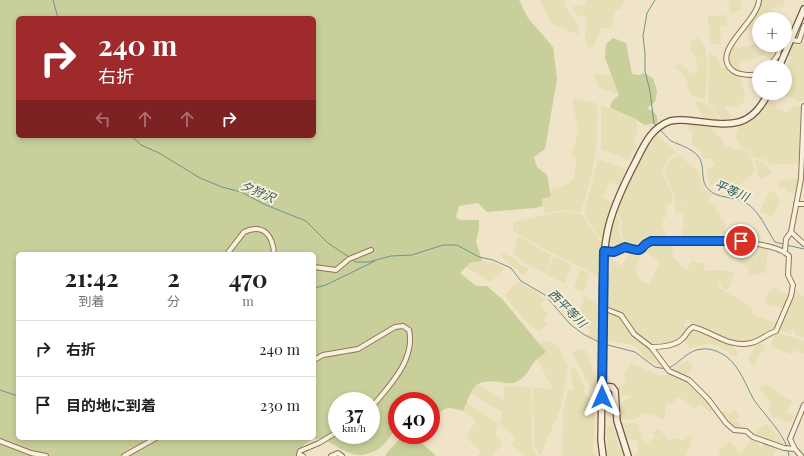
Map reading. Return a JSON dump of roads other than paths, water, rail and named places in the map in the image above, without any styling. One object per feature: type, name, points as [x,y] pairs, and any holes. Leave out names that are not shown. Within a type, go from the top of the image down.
[{"type":"street","points":[[752,74],[732,71],[726,57],[730,44],[757,12],[759,0]]},
{"type":"street","points":[[792,32],[804,9]]},
{"type":"street","points":[[792,40],[799,41],[804,26]]},
{"type":"street","points":[[603,456],[601,440],[604,251],[609,225],[618,196],[647,139],[656,129],[672,121],[690,120],[723,125],[740,122],[747,120],[758,109],[764,100]]},
{"type":"street","points":[[651,347],[669,345],[682,339],[692,327],[701,329],[728,342],[737,344],[751,343],[776,331],[791,296],[793,285],[788,275],[789,256],[785,249],[786,242],[791,232],[801,179],[804,106]]},
{"type":"street","points":[[796,204],[804,204]]},
{"type":"street","points":[[229,252],[244,232],[256,230],[267,233],[272,238],[274,252]]},
{"type":"street","points":[[791,232],[804,244]]},
{"type":"street","points":[[604,251],[614,252],[625,247],[637,251],[643,249],[647,243],[651,241],[683,240],[708,242],[741,241],[785,249]]},
{"type":"street","points":[[316,267],[336,270],[349,258],[371,250]]},
{"type":"street","points":[[608,310],[621,315],[634,334],[651,347],[669,371],[689,380],[708,399],[726,423],[734,430],[746,431],[754,436],[784,448],[792,449],[800,456]]},
{"type":"street","points":[[316,359],[323,355],[358,350],[395,327],[402,326],[409,330],[412,341],[402,366],[380,396]]},
{"type":"street","points":[[602,386],[612,387],[616,391],[617,421],[628,456]]},
{"type":"street","points":[[792,449],[790,439],[804,405]]},
{"type":"street","points":[[302,456],[299,455],[300,451],[328,438]]},
{"type":"street","points":[[124,456],[152,440]]},
{"type":"street","points":[[0,441],[31,453],[46,456]]},
{"type":"street","points":[[331,456],[338,453],[342,454],[342,456]]},
{"type":"waterway","name":"夕狩沢","points":[[53,0],[57,16]]},
{"type":"waterway","name":"平等川","points":[[655,0],[647,13],[643,36],[645,71],[650,91],[654,124],[657,126]]},
{"type":"waterway","name":"平等川","points":[[660,130],[671,141],[689,149],[698,156],[702,164],[704,183],[709,190],[717,195],[737,199],[751,206],[759,215],[775,242],[783,244]]},
{"type":"waterway","name":"夕狩沢","points":[[133,138],[141,145],[159,153],[200,178],[222,187],[241,192],[266,205],[306,221],[328,243],[349,257]]},
{"type":"waterway","name":"西平等川","points":[[352,259],[355,262],[368,262],[391,256],[412,255],[443,245],[457,245],[479,257],[493,260],[511,268],[521,281],[545,295],[570,324],[583,334],[599,342]]},
{"type":"waterway","name":"平等川","points":[[786,245],[804,249]]},
{"type":"waterway","points":[[316,288],[326,285],[375,261]]},
{"type":"waterway","name":"西平等川","points":[[604,344],[635,352],[655,367],[666,369]]},
{"type":"waterway","name":"西平等川","points":[[669,368],[693,351],[706,349],[713,350],[726,356],[733,362],[754,400],[777,429],[787,447]]},
{"type":"waterway","points":[[0,390],[16,395]]},
{"type":"waterway","name":"西平等川","points":[[788,450],[789,456]]}]
